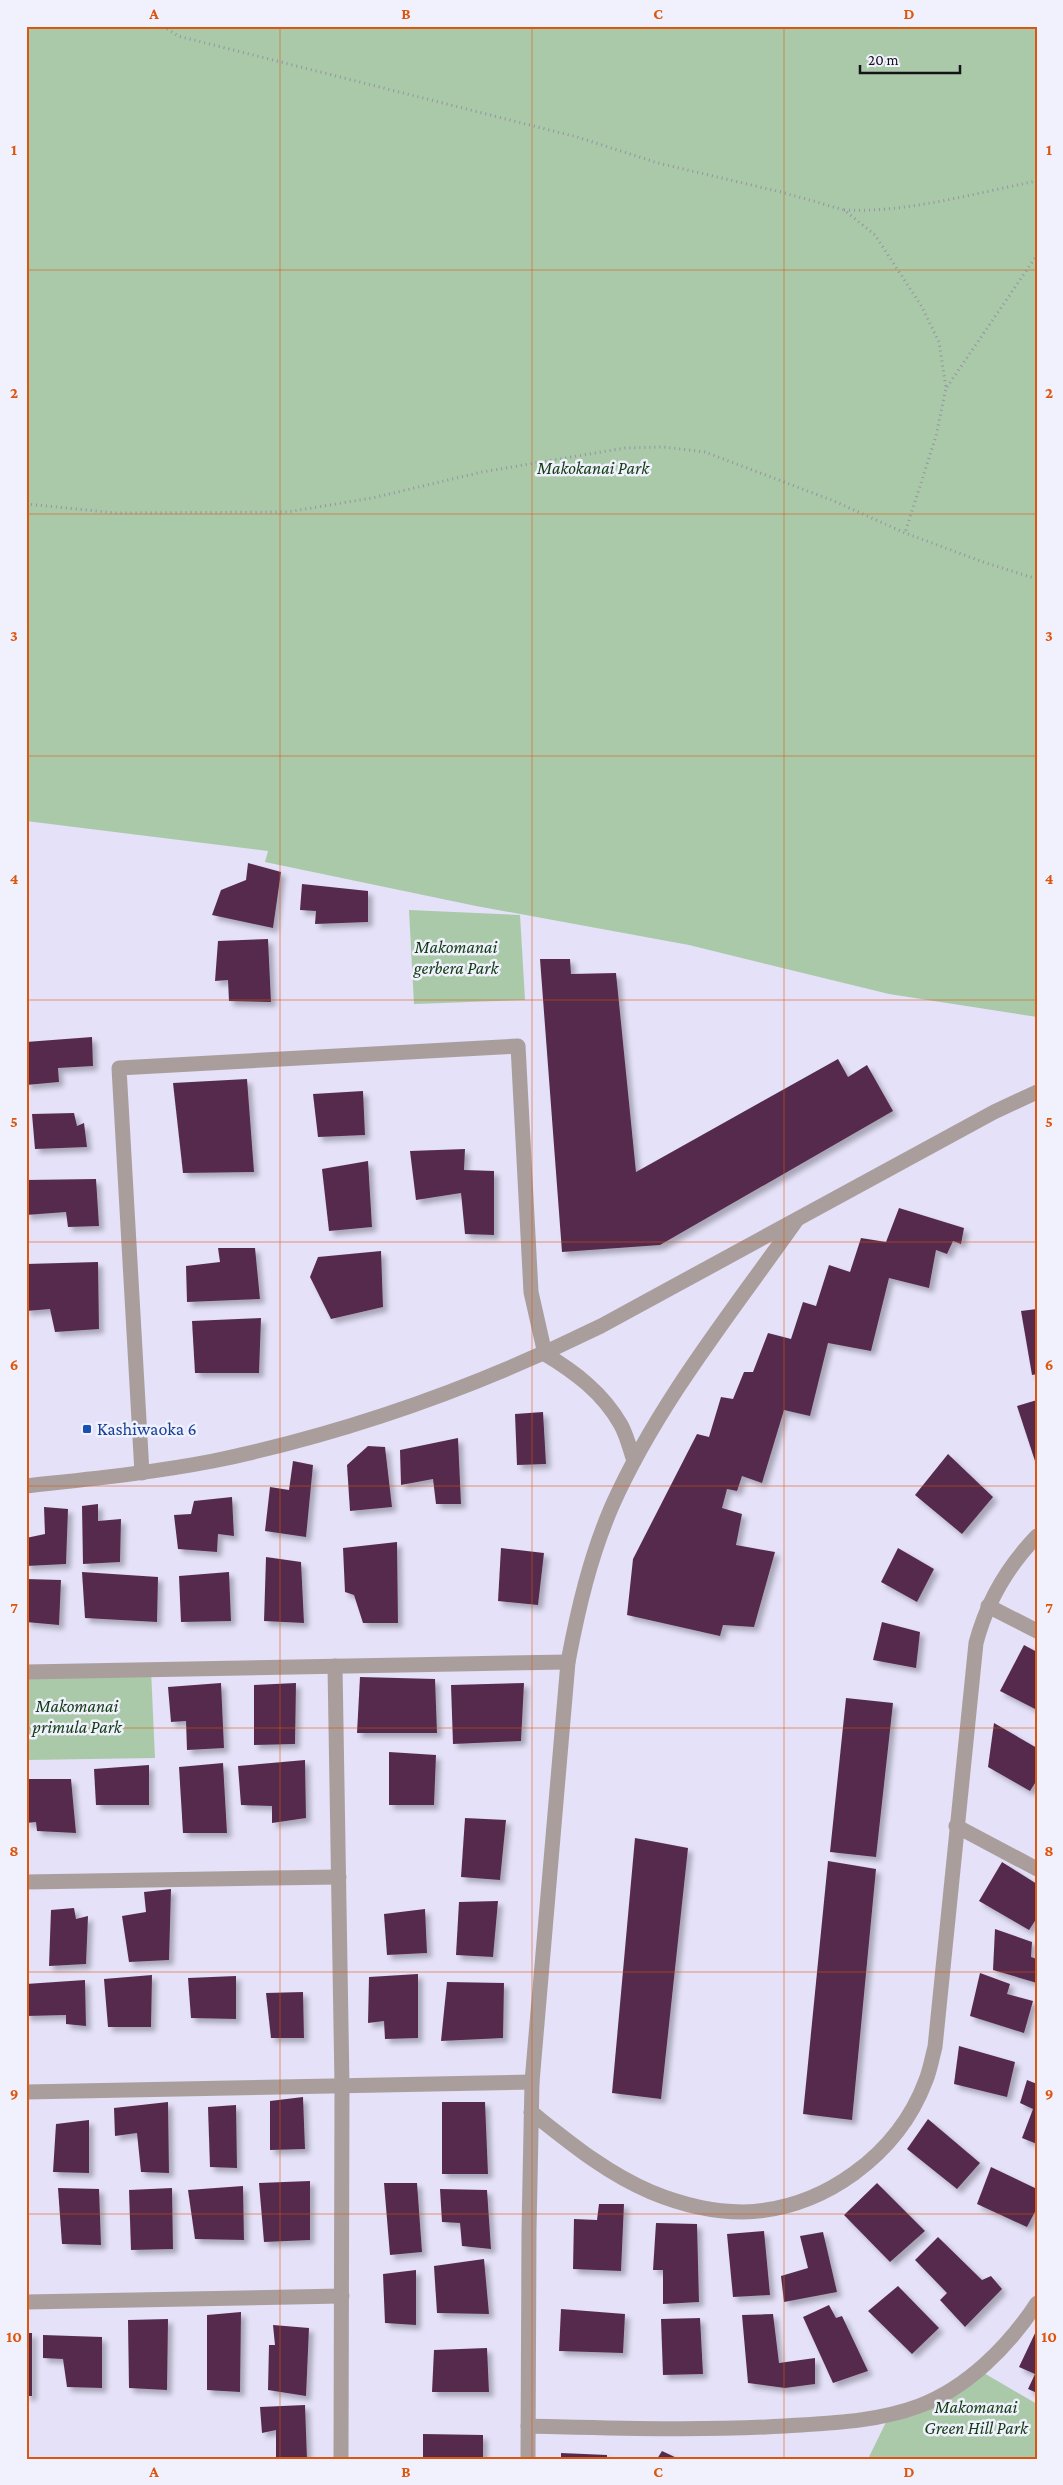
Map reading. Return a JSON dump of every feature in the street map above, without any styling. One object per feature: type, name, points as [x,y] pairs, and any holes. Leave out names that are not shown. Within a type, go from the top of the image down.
[{"type":"street","points":[[142,1473],[119,1068],[518,1046],[531,1292],[545,1354],[576,1373],[609,1408],[622,1426],[634,1461]]},
{"type":"street","points":[[26,1486],[142,1473],[212,1461],[326,1434],[438,1398],[545,1354],[601,1326],[994,1112],[1037,1092]]},
{"type":"street","points":[[528,2459],[532,2082],[568,1662],[580,1599],[594,1554],[612,1507],[634,1461],[694,1364],[796,1221]]},
{"type":"street","points":[[531,2112],[587,2156],[624,2179],[678,2202],[710,2209],[743,2212],[776,2208],[808,2199],[840,2183],[868,2164],[890,2142],[911,2111],[926,2080],[935,2047],[976,1642],[988,1606],[1002,1578],[1020,1554],[1037,1536]]},
{"type":"street","points":[[988,1606],[1037,1631]]},
{"type":"street","points":[[26,1672],[568,1662]]},
{"type":"street","points":[[336,1666],[342,2086],[340,2459]]},
{"type":"street","points":[[956,1826],[1037,1869]]},
{"type":"street","points":[[26,1882],[339,1877]]},
{"type":"street","points":[[26,2092],[532,2082]]},
{"type":"street","points":[[26,2302],[342,2296]]},
{"type":"street","points":[[528,2426],[712,2430],[880,2418],[920,2405],[960,2383],[990,2359],[1020,2329],[1037,2304]]},
{"type":"path","points":[[162,26],[178,36],[577,137],[658,163],[785,193],[844,210],[871,212],[1037,182]]},
{"type":"path","points":[[844,210],[875,235],[922,307],[939,342],[946,388],[936,436],[905,533]]},
{"type":"path","points":[[946,388],[1037,255]]},
{"type":"path","points":[[26,504],[116,513],[287,512],[372,498],[482,472],[625,448],[664,447],[705,452],[834,501],[905,533],[983,562],[1037,579]]},
{"type":"green space","name":"Makokanai Park","points":[[26,26],[1037,26],[1037,1017],[889,994],[689,945],[476,906],[265,862],[268,851],[26,821]]},
{"type":"green space","name":"Makomanai gerbera Park","points":[[409,910],[520,915],[525,1000],[414,1004]]},
{"type":"green space","name":"Makomanai primula Park","points":[[151,1670],[155,1758],[26,1760],[26,1676]]},
{"type":"green space","name":"Makomanai Green Hill Park","points":[[977,2369],[1037,2404],[1037,2459],[868,2459],[889,2416]]},
{"type":"building","points":[[248,863],[281,872],[273,928],[212,915],[221,890],[246,880]]},
{"type":"building","points":[[302,884],[368,891],[368,922],[315,924],[316,911],[300,910]]},
{"type":"building","points":[[268,939],[271,1002],[229,1001],[228,980],[215,981],[218,941]]},
{"type":"building","points":[[540,959],[570,959],[571,974],[616,973],[636,1172],[838,1059],[848,1077],[867,1065],[893,1111],[660,1245],[562,1252]]},
{"type":"building","points":[[92,1037],[93,1066],[58,1068],[59,1082],[26,1085],[26,1042]]},
{"type":"building","points":[[247,1079],[254,1172],[183,1173],[173,1083]]},
{"type":"building","points":[[363,1091],[365,1135],[318,1137],[313,1094]]},
{"type":"building","points":[[74,1113],[77,1126],[84,1123],[87,1147],[35,1149],[32,1114]]},
{"type":"building","points":[[465,1149],[464,1170],[494,1171],[494,1235],[465,1234],[461,1193],[416,1200],[410,1151]]},
{"type":"building","points":[[368,1161],[372,1227],[329,1231],[322,1169]]},
{"type":"building","points":[[96,1179],[99,1226],[68,1227],[66,1212],[26,1215],[26,1180]]},
{"type":"building","points":[[899,1208],[964,1228],[961,1244],[953,1241],[947,1254],[936,1250],[929,1288],[889,1278],[871,1351],[828,1343],[810,1416],[784,1410],[762,1483],[742,1476],[737,1491],[727,1489],[722,1508],[742,1514],[736,1545],[775,1552],[754,1627],[723,1625],[720,1636],[627,1615],[633,1559],[697,1434],[709,1437],[721,1397],[733,1399],[744,1372],[753,1372],[768,1333],[791,1339],[803,1302],[816,1306],[829,1265],[850,1272],[861,1238],[886,1242]]},
{"type":"building","points":[[218,1248],[255,1248],[260,1299],[187,1302],[186,1266],[220,1262]]},
{"type":"building","points":[[381,1251],[383,1307],[331,1319],[310,1277],[318,1257]]},
{"type":"building","points":[[98,1262],[99,1329],[55,1332],[50,1309],[26,1311],[26,1264]]},
{"type":"building","points":[[1037,1309],[1037,1374],[1032,1375],[1021,1311]]},
{"type":"building","points":[[261,1318],[259,1373],[195,1373],[192,1321]]},
{"type":"building","points":[[1037,1400],[1037,1461],[1035,1461],[1017,1406]]},
{"type":"building","points":[[543,1412],[546,1464],[517,1465],[515,1414]]},
{"type":"building","points":[[458,1438],[461,1504],[436,1504],[433,1479],[401,1485],[400,1450]]},
{"type":"building","points":[[368,1446],[385,1447],[392,1507],[350,1511],[347,1465]]},
{"type":"building","points":[[948,1454],[993,1497],[962,1534],[915,1495]]},
{"type":"building","points":[[293,1461],[313,1465],[306,1537],[265,1531],[270,1487],[289,1490]]},
{"type":"building","points":[[232,1497],[234,1536],[218,1534],[217,1552],[178,1549],[174,1515],[191,1514],[194,1501]]},
{"type":"building","points":[[98,1504],[98,1521],[121,1519],[120,1562],[83,1564],[82,1506]]},
{"type":"building","points":[[44,1507],[68,1509],[66,1564],[26,1566],[26,1538],[45,1534]]},
{"type":"building","points":[[397,1542],[398,1623],[363,1623],[354,1595],[345,1592],[343,1548]]},
{"type":"building","points":[[501,1548],[544,1553],[538,1605],[498,1601]]},
{"type":"building","points":[[898,1548],[934,1569],[917,1602],[881,1582]]},
{"type":"building","points":[[266,1557],[301,1562],[304,1623],[264,1621]]},
{"type":"building","points":[[82,1572],[158,1577],[157,1622],[85,1618]]},
{"type":"building","points":[[229,1572],[231,1621],[181,1622],[179,1576]]},
{"type":"building","points":[[26,1579],[61,1580],[59,1625],[26,1622]]},
{"type":"building","points":[[882,1622],[920,1632],[916,1668],[873,1660]]},
{"type":"building","points":[[1024,1645],[1037,1652],[1037,1710],[1000,1691]]},
{"type":"building","points":[[360,1677],[435,1679],[437,1733],[357,1733]]},
{"type":"building","points":[[221,1683],[224,1748],[187,1750],[186,1721],[171,1722],[168,1687]]},
{"type":"building","points":[[296,1683],[295,1744],[254,1745],[254,1685]]},
{"type":"building","points":[[524,1683],[521,1741],[453,1744],[451,1685]]},
{"type":"building","points":[[846,1698],[893,1703],[876,1857],[830,1852]]},
{"type":"building","points":[[994,1723],[1037,1748],[1037,1780],[1030,1791],[988,1767]]},
{"type":"building","points":[[389,1752],[436,1755],[434,1805],[389,1805]]},
{"type":"building","points":[[305,1760],[306,1818],[272,1823],[272,1806],[241,1805],[238,1766]]},
{"type":"building","points":[[223,1763],[227,1833],[183,1833],[179,1767]]},
{"type":"building","points":[[149,1765],[149,1805],[96,1805],[94,1769]]},
{"type":"building","points":[[26,1779],[71,1779],[76,1833],[37,1831],[36,1822],[26,1823]]},
{"type":"building","points":[[465,1818],[506,1820],[500,1880],[461,1877]]},
{"type":"building","points":[[635,1838],[688,1848],[661,2099],[612,2093]]},
{"type":"building","points":[[828,1861],[876,1869],[852,2120],[803,2114]]},
{"type":"building","points":[[1002,1862],[1037,1884],[1037,1918],[1029,1930],[979,1901]]},
{"type":"building","points":[[171,1889],[169,1960],[129,1962],[122,1916],[146,1912],[144,1892]]},
{"type":"building","points":[[498,1901],[493,1957],[456,1955],[459,1902]]},
{"type":"building","points":[[74,1908],[76,1919],[88,1916],[86,1964],[49,1966],[51,1910]]},
{"type":"building","points":[[425,1909],[427,1953],[387,1955],[384,1914]]},
{"type":"building","points":[[995,1929],[1032,1942],[1031,1957],[1037,1959],[1037,1983],[993,1970]]},
{"type":"building","points":[[980,1973],[1010,1984],[1007,1994],[1033,2001],[1024,2033],[970,2016]]},
{"type":"building","points":[[418,1974],[418,2038],[385,2039],[384,2021],[368,2023],[369,1977]]},
{"type":"building","points":[[152,1975],[151,2027],[108,2027],[104,1979]]},
{"type":"building","points":[[236,1976],[236,2019],[191,2018],[188,1978]]},
{"type":"building","points":[[85,1980],[86,2026],[66,2024],[66,2015],[26,2016],[26,1984]]},
{"type":"building","points":[[447,1982],[504,1983],[503,2038],[441,2041]]},
{"type":"building","points":[[303,1992],[304,2038],[271,2038],[266,1993]]},
{"type":"building","points":[[959,2046],[1015,2062],[1007,2097],[954,2084]]},
{"type":"building","points":[[1027,2080],[1037,2084],[1037,2144],[1022,2138],[1033,2109],[1020,2103]]},
{"type":"building","points":[[303,2097],[305,2149],[270,2150],[270,2101]]},
{"type":"building","points":[[168,2102],[169,2173],[141,2172],[137,2133],[115,2136],[114,2108]]},
{"type":"building","points":[[442,2102],[485,2102],[488,2174],[442,2174]]},
{"type":"building","points":[[236,2105],[237,2168],[210,2167],[208,2107]]},
{"type":"building","points":[[928,2119],[980,2163],[957,2189],[907,2149]]},
{"type":"building","points":[[89,2120],[89,2173],[53,2172],[56,2124]]},
{"type":"building","points":[[991,2167],[1037,2189],[1037,2208],[1027,2227],[977,2204]]},
{"type":"building","points":[[310,2181],[310,2240],[264,2242],[259,2183]]},
{"type":"building","points":[[384,2183],[417,2183],[422,2252],[390,2255]]},
{"type":"building","points":[[877,2183],[925,2231],[890,2262],[844,2215]]},
{"type":"building","points":[[243,2186],[244,2240],[195,2239],[188,2190]]},
{"type":"building","points":[[58,2188],[99,2189],[101,2245],[62,2244]]},
{"type":"building","points":[[172,2188],[173,2249],[131,2250],[129,2190]]},
{"type":"building","points":[[440,2189],[487,2190],[491,2249],[462,2246],[460,2223],[442,2222]]},
{"type":"building","points":[[599,2204],[624,2204],[621,2271],[573,2269],[574,2219],[597,2220]]},
{"type":"building","points":[[656,2223],[697,2224],[699,2302],[663,2304],[663,2270],[653,2270]]},
{"type":"building","points":[[764,2231],[770,2295],[733,2297],[727,2234]]},
{"type":"building","points":[[823,2232],[837,2292],[784,2302],[781,2276],[808,2268],[800,2236]]},
{"type":"building","points":[[938,2237],[982,2280],[991,2276],[1002,2289],[965,2327],[940,2300],[947,2293],[915,2260]]},
{"type":"building","points":[[484,2259],[489,2314],[437,2313],[434,2266]]},
{"type":"building","points":[[416,2270],[416,2325],[385,2323],[383,2274]]},
{"type":"building","points":[[898,2286],[939,2328],[912,2354],[868,2311]]},
{"type":"building","points":[[829,2305],[836,2318],[842,2316],[868,2371],[833,2383],[803,2317]]},
{"type":"building","points":[[561,2309],[625,2314],[623,2353],[559,2351]]},
{"type":"building","points":[[241,2312],[240,2392],[207,2390],[207,2315]]},
{"type":"building","points":[[773,2314],[779,2363],[815,2358],[815,2384],[785,2388],[748,2383],[742,2315]]},
{"type":"building","points":[[700,2318],[703,2374],[663,2375],[661,2319]]},
{"type":"building","points":[[168,2319],[167,2390],[129,2388],[128,2320]]},
{"type":"building","points":[[273,2325],[309,2328],[306,2396],[268,2390],[269,2345],[275,2345]]},
{"type":"building","points":[[1037,2329],[1037,2393],[1028,2389],[1035,2374],[1019,2367]]},
{"type":"building","points":[[26,2333],[32,2333],[32,2396],[26,2396]]},
{"type":"building","points":[[43,2335],[102,2337],[102,2388],[67,2387],[63,2359],[43,2358]]},
{"type":"building","points":[[487,2348],[489,2392],[432,2392],[434,2350]]},
{"type":"building","points":[[305,2405],[307,2459],[276,2459],[276,2430],[262,2433],[260,2407]]},
{"type":"building","points":[[423,2434],[483,2435],[483,2459],[423,2459]]},
{"type":"building","points":[[662,2451],[679,2459],[657,2459]]},
{"type":"building","points":[[561,2453],[607,2455],[607,2459],[561,2459]]},
{"type":"place","name":"Kashiwaoka 6","points":[[87,1429]]}]
